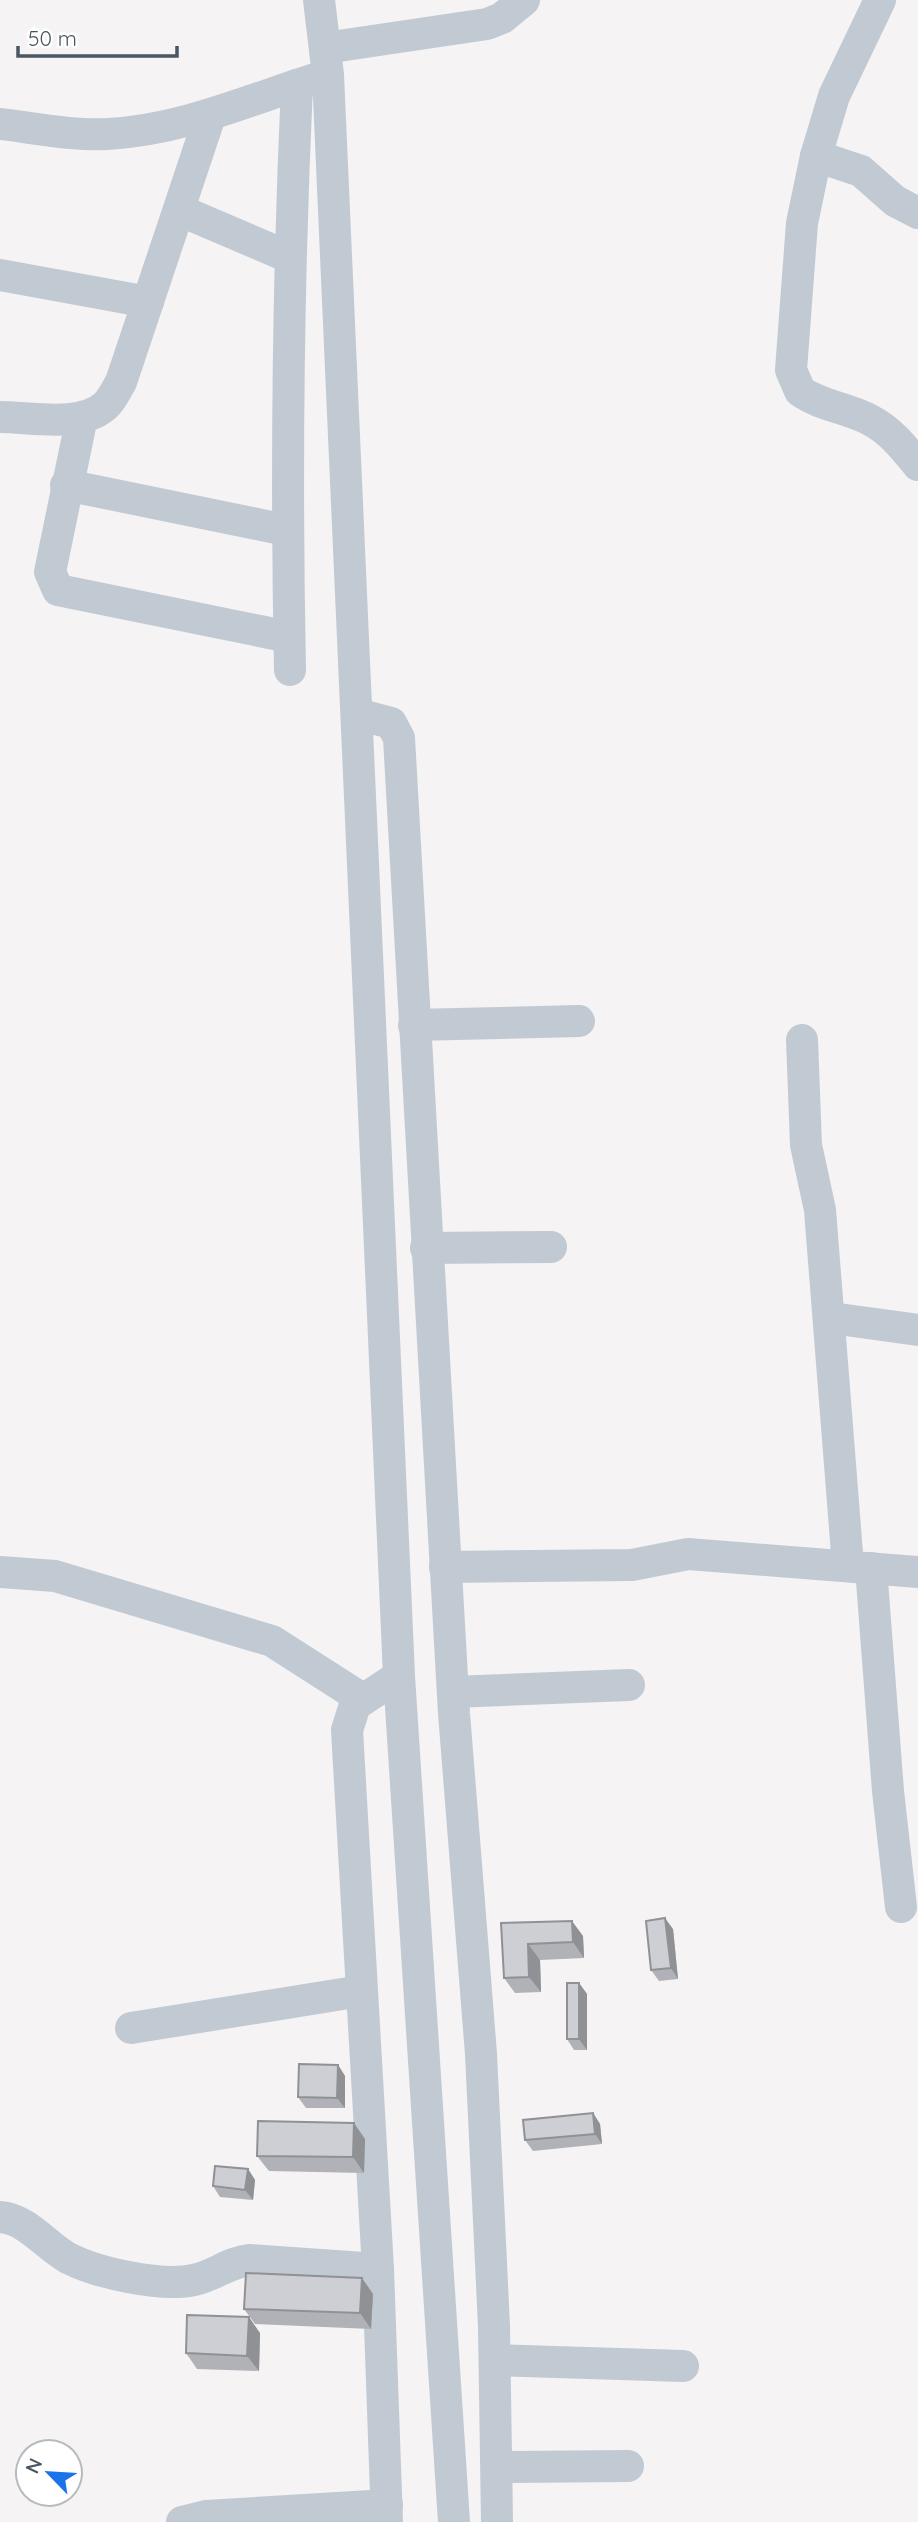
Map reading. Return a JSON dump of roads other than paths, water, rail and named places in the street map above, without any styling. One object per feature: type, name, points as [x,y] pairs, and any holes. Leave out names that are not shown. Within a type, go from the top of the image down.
[{"type":"street","points":[[319,0],[327,61],[399,1676],[454,2522]]},
{"type":"street","points":[[0,124],[105,134],[162,128],[210,116],[297,85],[327,61],[487,24],[502,18],[524,0]]},
{"type":"street","points":[[880,0],[834,96],[816,156],[802,223],[791,356],[794,382],[809,398],[870,419],[882,427],[918,465]]},
{"type":"street","points":[[290,670],[286,530],[289,257],[297,85]]},
{"type":"street","points":[[0,417],[82,417],[105,406],[121,383],[210,116]]},
{"type":"street","points":[[816,156],[861,171],[895,201],[918,212]]},
{"type":"street","points":[[179,210],[289,257]]},
{"type":"street","points":[[0,275],[148,302]]},
{"type":"street","points":[[82,417],[50,572],[58,590],[289,637]]},
{"type":"street","points":[[66,485],[286,530]]},
{"type":"street","points":[[357,714],[385,720],[397,730],[445,1567],[481,2054],[495,2360],[497,2522]]},
{"type":"street","points":[[414,1025],[579,1021]]},
{"type":"street","points":[[802,1040],[806,1145],[820,1210],[859,1567],[901,1907]]},
{"type":"street","points":[[426,1248],[551,1247]]},
{"type":"street","points":[[831,1318],[918,1330]]},
{"type":"street","points":[[445,1567],[632,1565],[688,1553],[918,1572]]},
{"type":"street","points":[[0,1572],[55,1576],[272,1641],[361,1698]]},
{"type":"street","points":[[182,2522],[206,2516],[387,2513],[378,2269],[347,1730],[351,1712],[361,1698],[399,1676]]},
{"type":"street","points":[[453,1692],[629,1685]]},
{"type":"street","points":[[131,2028],[361,1991]]},
{"type":"street","points":[[0,2217],[16,2220],[48,2246],[86,2267],[116,2276],[192,2280],[250,2259],[378,2269]]},
{"type":"street","points":[[495,2360],[683,2366]]},
{"type":"street","points":[[496,2467],[628,2466]]}]
